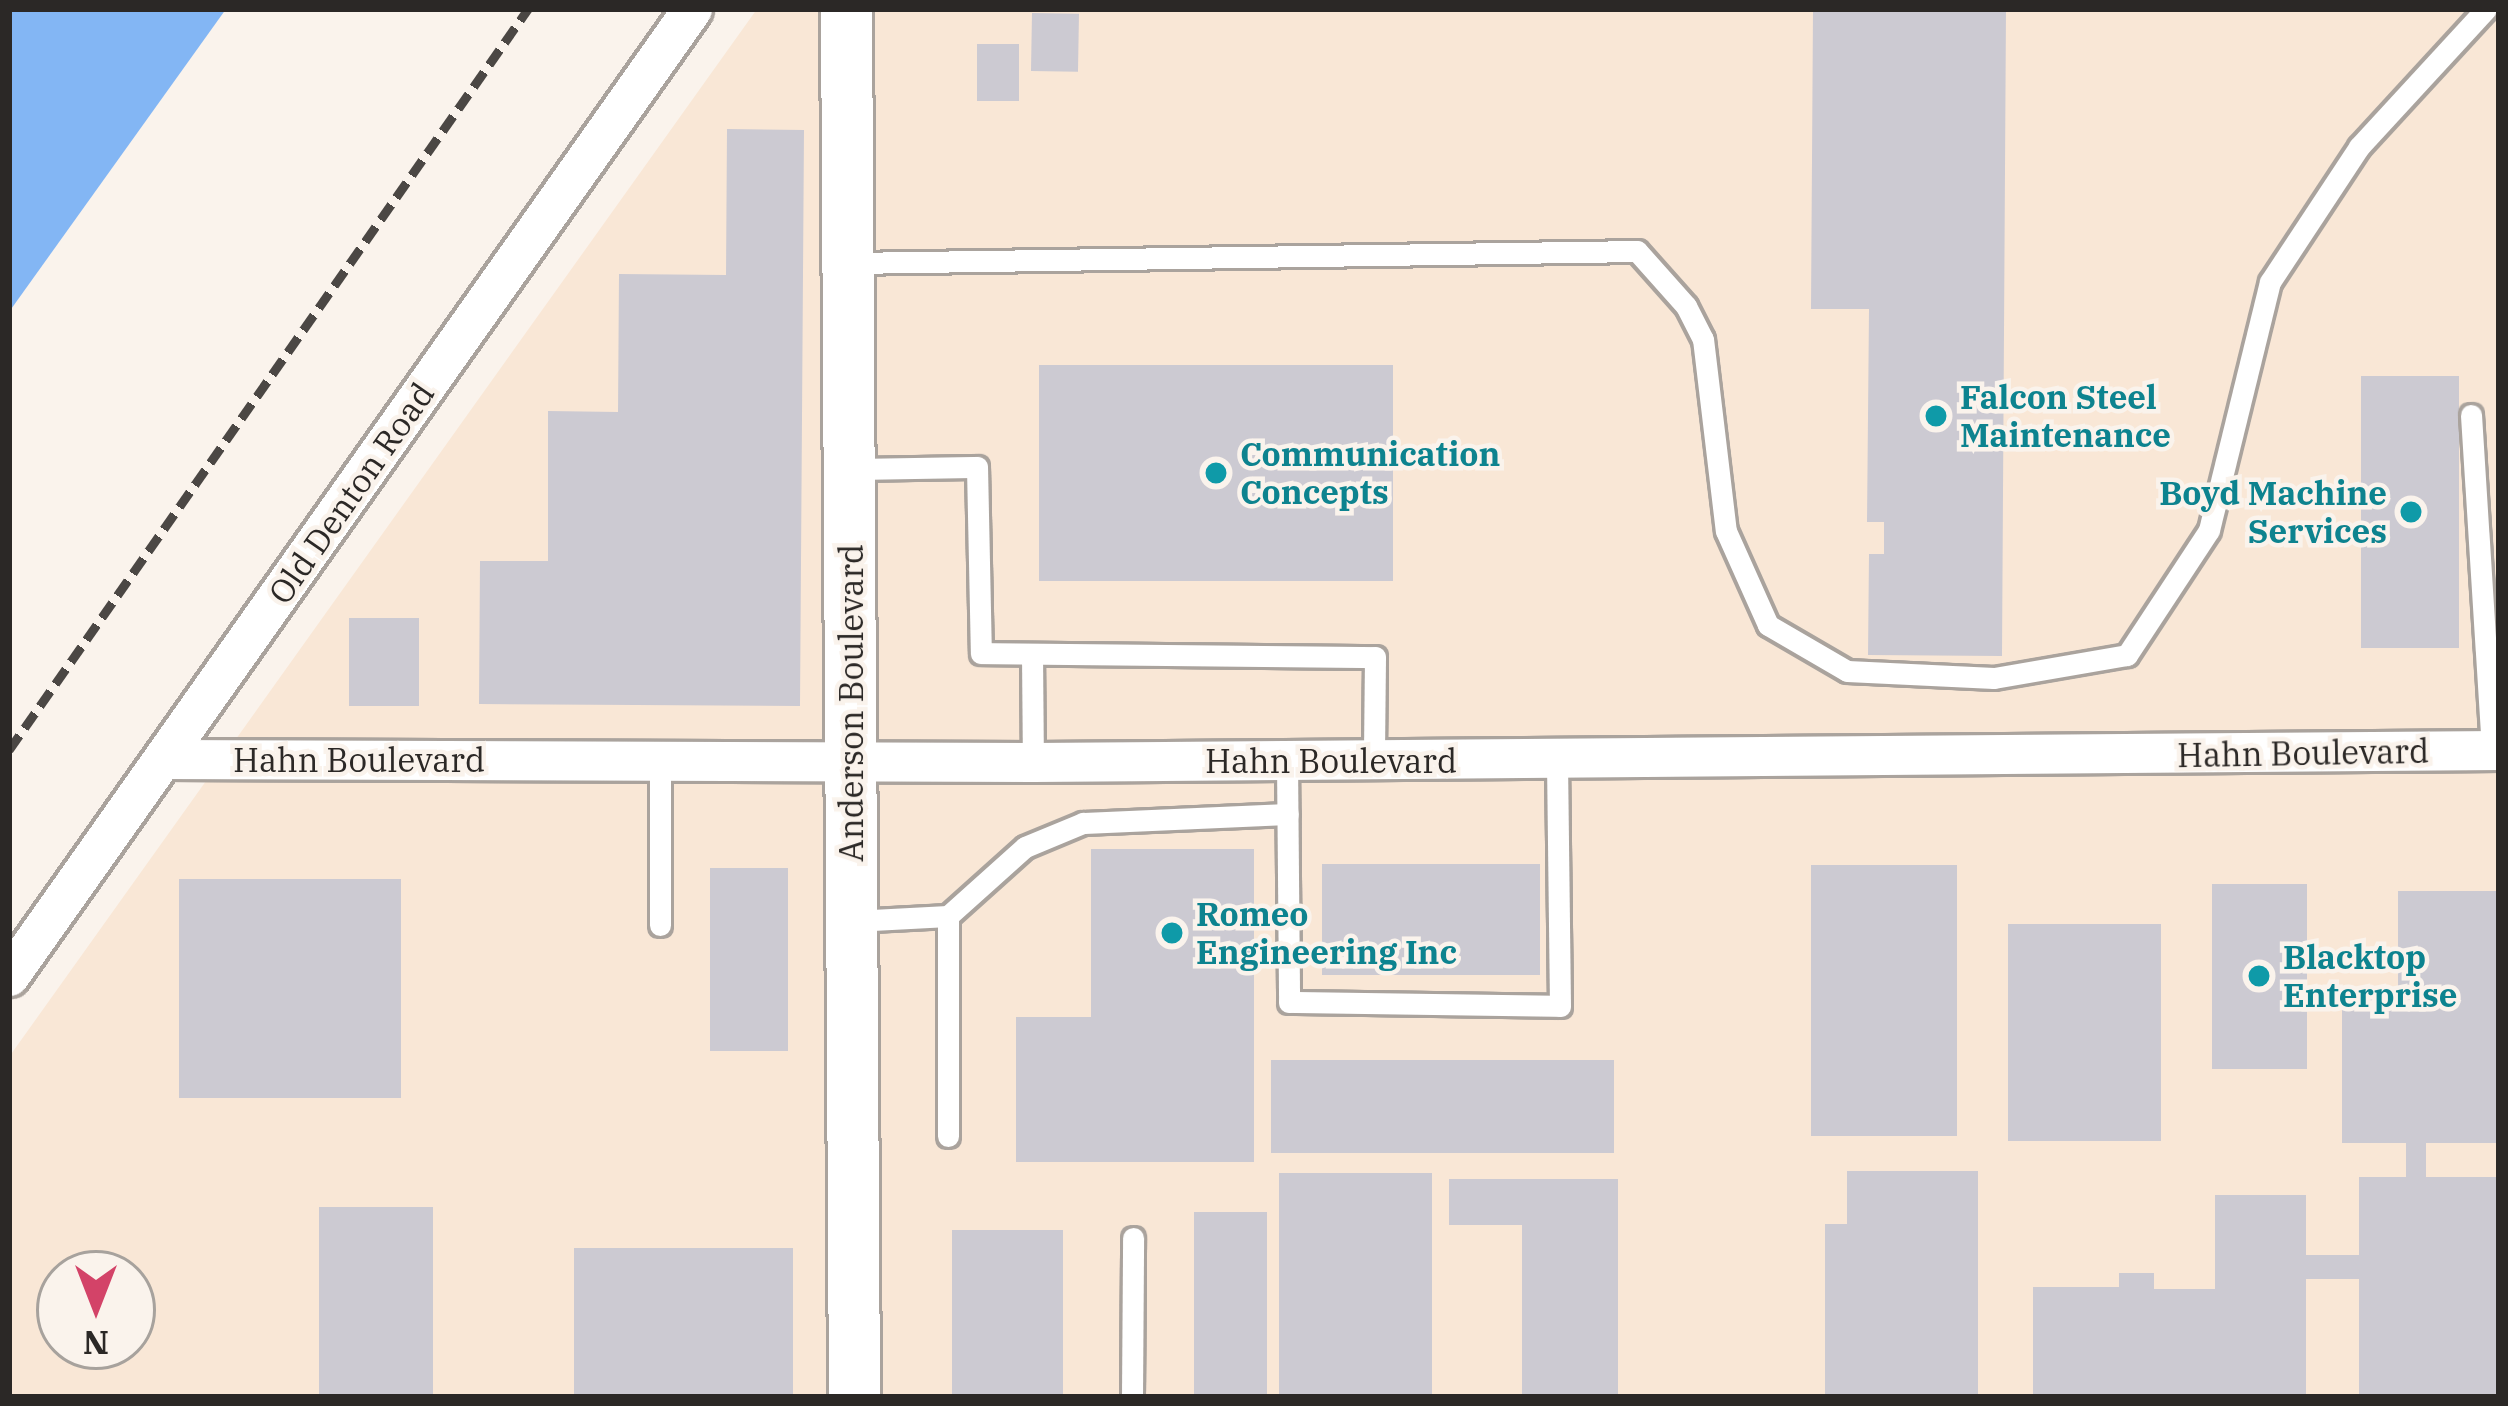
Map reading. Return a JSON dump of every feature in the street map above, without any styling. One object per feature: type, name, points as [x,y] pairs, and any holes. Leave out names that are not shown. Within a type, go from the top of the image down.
[{"type":"street","name":"Old Denton Road","points":[[9,976],[692,9]]},
{"type":"street","name":"Anderson Boulevard","points":[[846,9],[854,1397]]},
{"type":"street","name":"Hahn Boulevard","points":[[163,759],[851,763],[2495,750]]},
{"type":"lane","points":[[850,263],[1637,251],[1686,306],[1703,338],[1726,531],[1768,626],[1846,671],[1994,678],[2127,656],[2209,530],[2270,282],[2359,147],[2486,9]]},
{"type":"lane","points":[[2471,415],[2495,750]]},
{"type":"lane","points":[[852,469],[977,467],[981,653],[1375,657],[1374,760]]},
{"type":"lane","points":[[1032,654],[1034,762]]},
{"type":"lane","points":[[1287,761],[1289,1002],[1560,1006],[1557,760]]},
{"type":"lane","points":[[660,761],[660,926]]},
{"type":"lane","points":[[852,921],[948,916],[1025,847],[1083,823],[1288,814]]},
{"type":"lane","points":[[948,916],[948,1136]]},
{"type":"lane","points":[[1132,1397],[1133,1238]]},
{"type":"shaded area","points":[[757,9],[2499,9],[2499,1397],[9,1397],[9,1057]]},
{"type":"water","points":[[9,9],[226,9],[9,312]]},
{"type":"building","name":"Falcon Steel Maintenance","points":[[1813,9],[2006,9],[2002,656],[1868,655],[1869,554],[1884,554],[1884,522],[1867,522],[1869,309],[1811,309]]},
{"type":"building","points":[[1032,13],[1079,14],[1078,72],[1031,71]]},
{"type":"building","points":[[977,44],[1019,44],[1019,101],[977,101]]},
{"type":"building","points":[[727,129],[804,130],[800,706],[479,704],[480,561],[548,561],[548,411],[618,412],[619,274],[726,275]]},
{"type":"building","name":"Communication Concepts","points":[[1039,365],[1393,365],[1393,581],[1039,581]]},
{"type":"building","name":"Boyd Machine Services","points":[[2361,376],[2459,376],[2459,648],[2361,648]]},
{"type":"building","points":[[349,618],[419,618],[419,706],[349,706]]},
{"type":"building","name":"Romeo Engineering Inc","points":[[1091,849],[1254,849],[1254,1162],[1016,1162],[1016,1017],[1091,1017]]},
{"type":"building","points":[[1322,864],[1540,864],[1540,975],[1322,975]]},
{"type":"building","points":[[1811,865],[1957,865],[1957,1136],[1811,1136]]},
{"type":"building","points":[[710,868],[788,868],[788,1051],[710,1051]]},
{"type":"building","points":[[179,879],[401,879],[401,1098],[179,1098]]},
{"type":"building","name":"Blacktop Enterprise","points":[[2212,884],[2307,884],[2307,1069],[2212,1069]]},
{"type":"building","points":[[2398,891],[2499,891],[2499,1143],[2426,1143],[2426,1177],[2499,1177],[2499,1397],[2359,1397],[2359,1279],[2306,1279],[2306,1397],[2033,1397],[2033,1287],[2119,1287],[2119,1273],[2154,1273],[2154,1289],[2215,1289],[2215,1195],[2306,1195],[2306,1255],[2359,1255],[2359,1177],[2406,1177],[2406,1143],[2342,1143],[2342,998],[2398,998]]},
{"type":"building","points":[[2008,924],[2161,924],[2161,1141],[2008,1141]]},
{"type":"building","points":[[1271,1060],[1614,1060],[1614,1153],[1271,1153]]},
{"type":"building","points":[[1847,1171],[1978,1171],[1978,1397],[1825,1397],[1825,1224],[1847,1224]]},
{"type":"building","points":[[1279,1173],[1432,1173],[1432,1397],[1279,1397]]},
{"type":"building","points":[[1449,1179],[1618,1179],[1618,1397],[1522,1397],[1522,1225],[1449,1225]]},
{"type":"building","points":[[319,1207],[433,1207],[433,1397],[319,1397]]},
{"type":"building","points":[[1194,1212],[1267,1212],[1267,1397],[1194,1397]]},
{"type":"building","points":[[952,1230],[1063,1230],[1063,1397],[952,1397]]},
{"type":"building","points":[[574,1248],[793,1248],[793,1397],[574,1397]]},
{"type":"railway","points":[[9,750],[528,9]]},
{"type":"place","name":"Falcon Steel Maintenance","points":[[1936,416]]},
{"type":"place","name":"Communication Concepts","points":[[1216,473]]},
{"type":"place","name":"Boyd Machine Services","points":[[2411,512]]},
{"type":"place","name":"Romeo Engineering Inc","points":[[1172,933]]},
{"type":"place","name":"Blacktop Enterprise","points":[[2259,976]]}]
